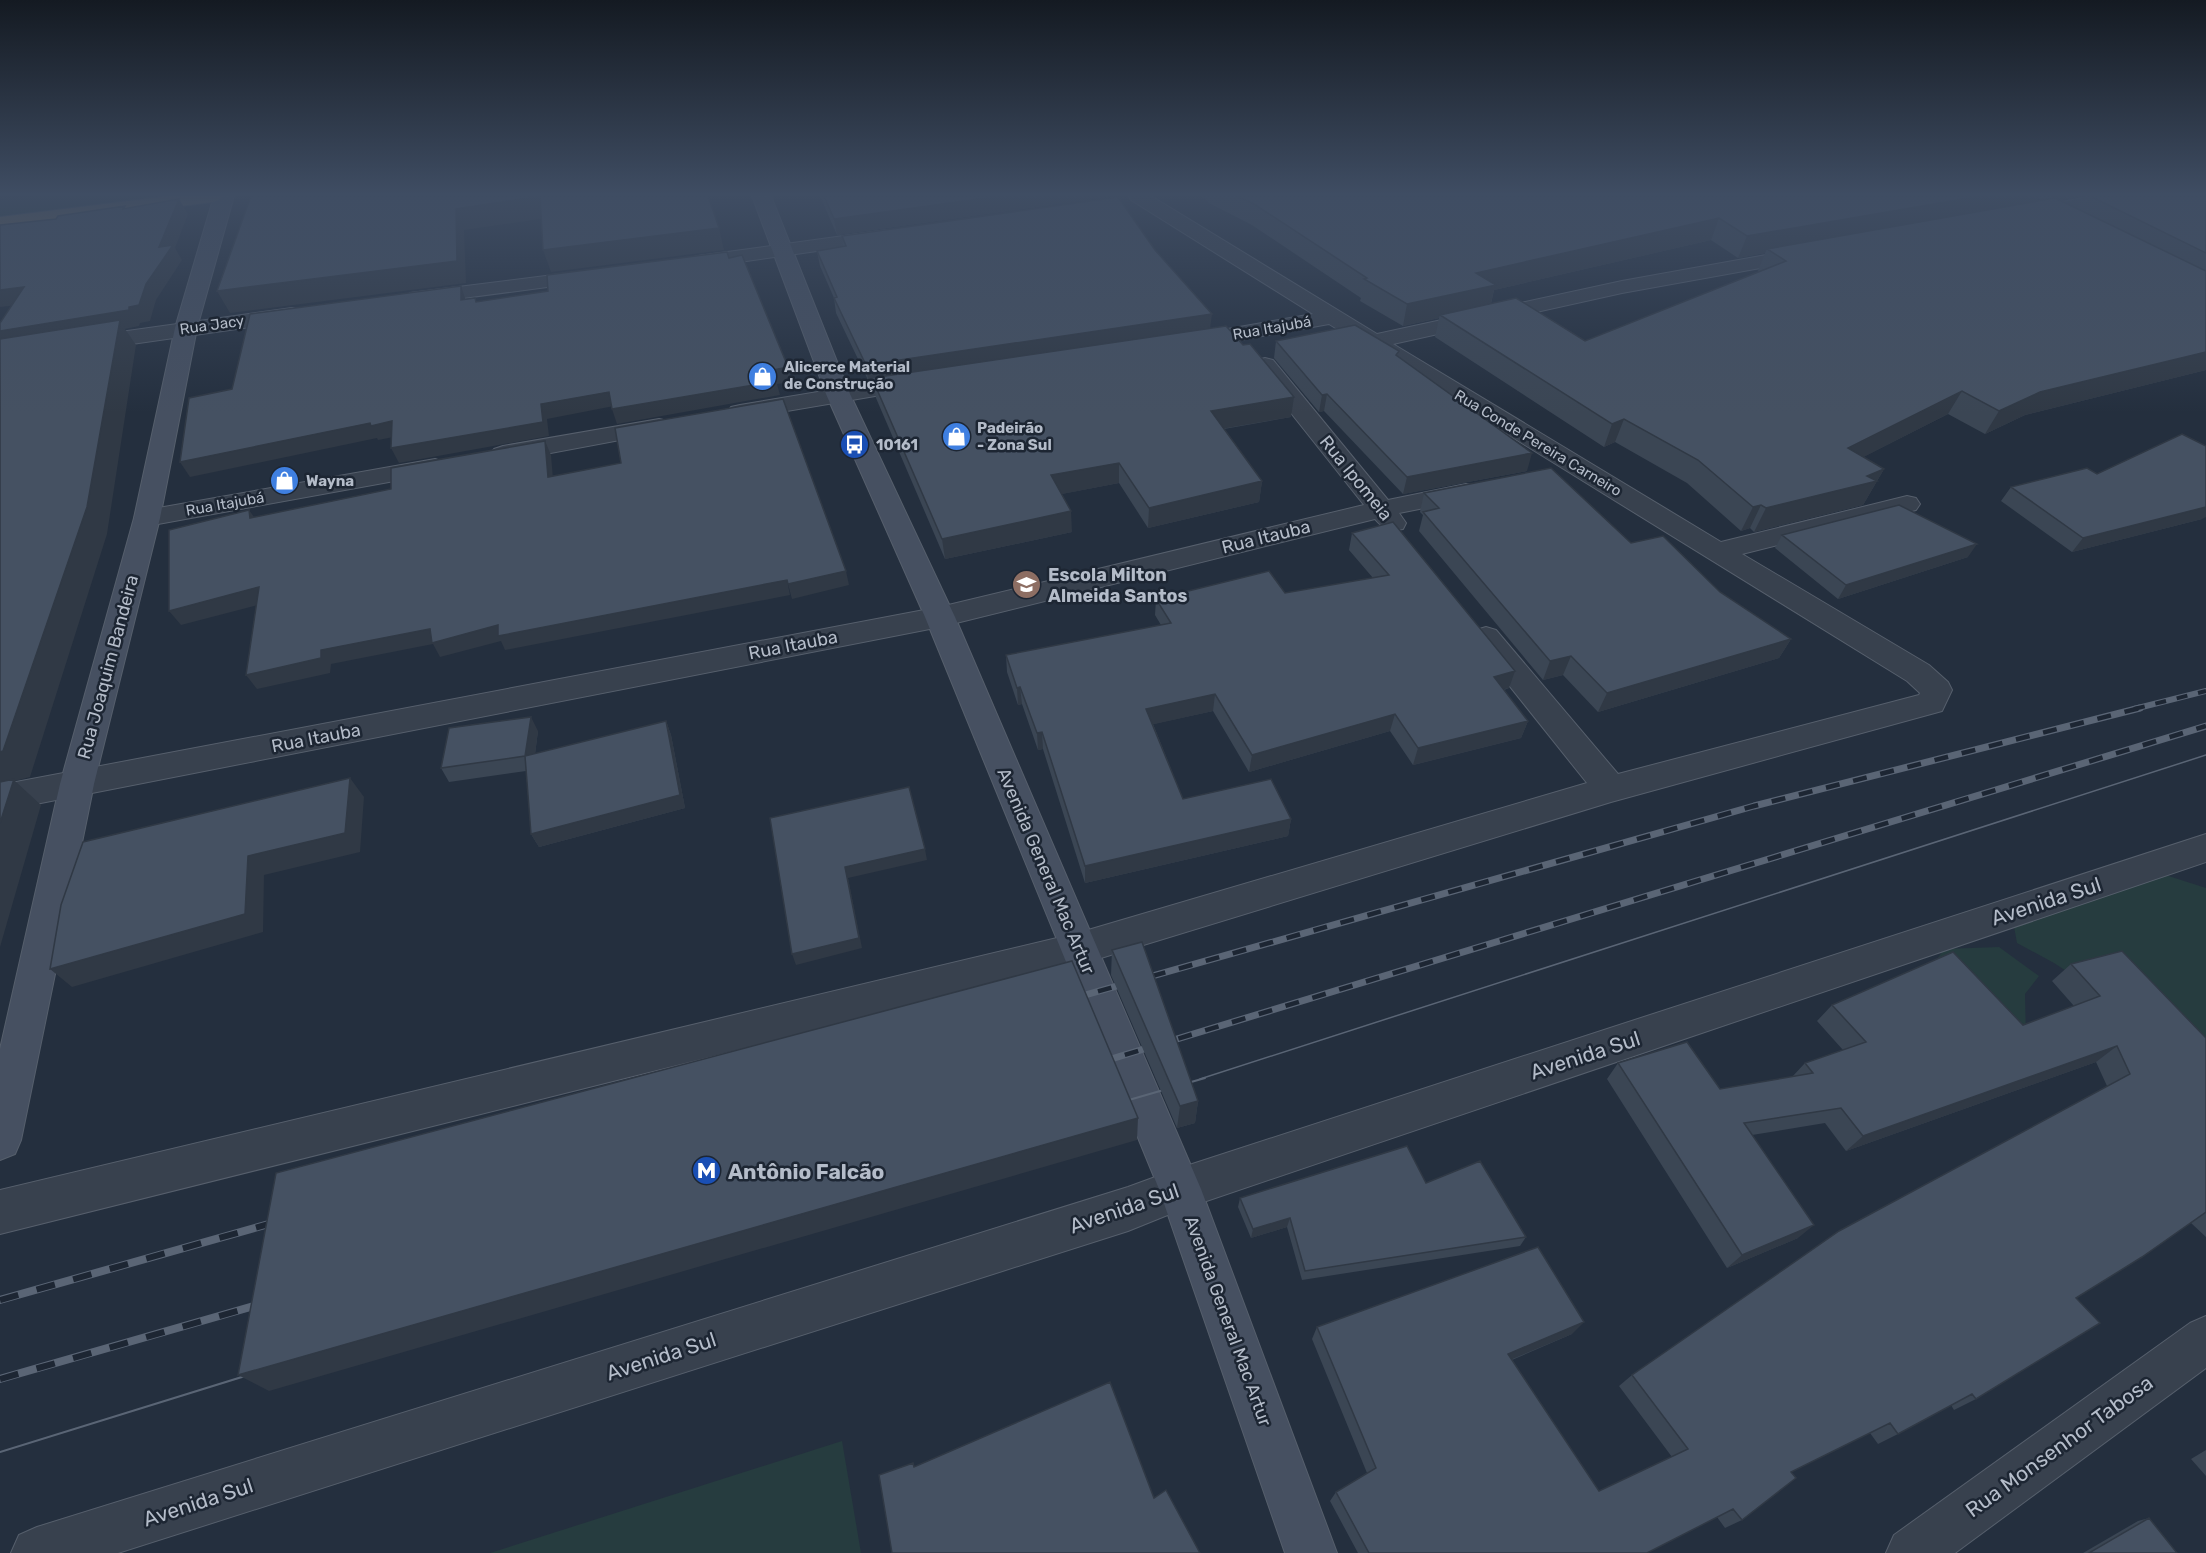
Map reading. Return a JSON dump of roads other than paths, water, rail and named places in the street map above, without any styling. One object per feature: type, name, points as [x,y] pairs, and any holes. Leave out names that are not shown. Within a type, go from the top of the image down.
[{"type":"main road","name":"Rua Joaquim Bandeira","points":[[0,1140],[77,784],[147,518],[186,328],[203,268]]},
{"type":"main road","name":"Avenida General Mac Artur","points":[[788,268],[838,394],[940,617],[1180,1189],[1311,1553]]},
{"type":"street","name":"Rua Conde Pereira Carneiro","points":[[1249,268],[1918,674],[1937,690],[1931,703],[1611,789]]},
{"type":"street","points":[[1372,342],[1622,287],[1725,268]]},
{"type":"street","points":[[396,301],[618,273]]},
{"type":"street","name":"Rua Jacy","points":[[0,358],[186,328],[314,312]]},
{"type":"street","name":"Rua Itajubá","points":[[1169,345],[1331,317]]},
{"type":"street","name":"Rua Ipomeia","points":[[1240,334],[1410,545]]},
{"type":"street","points":[[721,415],[945,378]]},
{"type":"street","name":"Rua Itajubá","points":[[147,518],[686,422]]},
{"type":"street","points":[[1548,477],[1581,470]]},
{"type":"street","name":"Rua Itauba","points":[[0,798],[940,617],[1381,509],[1492,487]]},
{"type":"street","points":[[1717,552],[1906,504]]},
{"type":"street","points":[[0,1212],[1078,949],[1611,789],[1470,617]]},
{"type":"street","name":"Avenida Sul","points":[[37,1553],[1128,1209],[1180,1189],[2203,852]]},
{"type":"street","name":"Rua Monsenhor Tabosa","points":[[1912,1553],[2206,1339]]},
{"type":"tram line","points":[[1200,1079],[2206,755]]},
{"type":"tram line","points":[[1115,1104],[1205,1078]]},
{"type":"tram line","points":[[0,1452],[258,1372]]},
{"type":"railway","points":[[2134,709],[2206,691]]},
{"type":"railway","points":[[1071,999],[1754,806],[2140,708]]},
{"type":"railway","points":[[1098,1063],[2206,726]]},
{"type":"railway","points":[[0,1300],[283,1220]]},
{"type":"railway","points":[[0,1379],[268,1302]]},
{"type":"place","name":"Alicerce Material de Construção","points":[[763,376]]},
{"type":"place","name":"Padeirão - Zona Sul","points":[[956,437]]},
{"type":"place","name":"10161","points":[[855,445]]},
{"type":"place","name":"Wayna","points":[[285,481]]},
{"type":"place","name":"Escola Milton Almeida Santos","points":[[1027,585]]},
{"type":"place","name":"Antônio Falcão","points":[[707,1171]]}]
